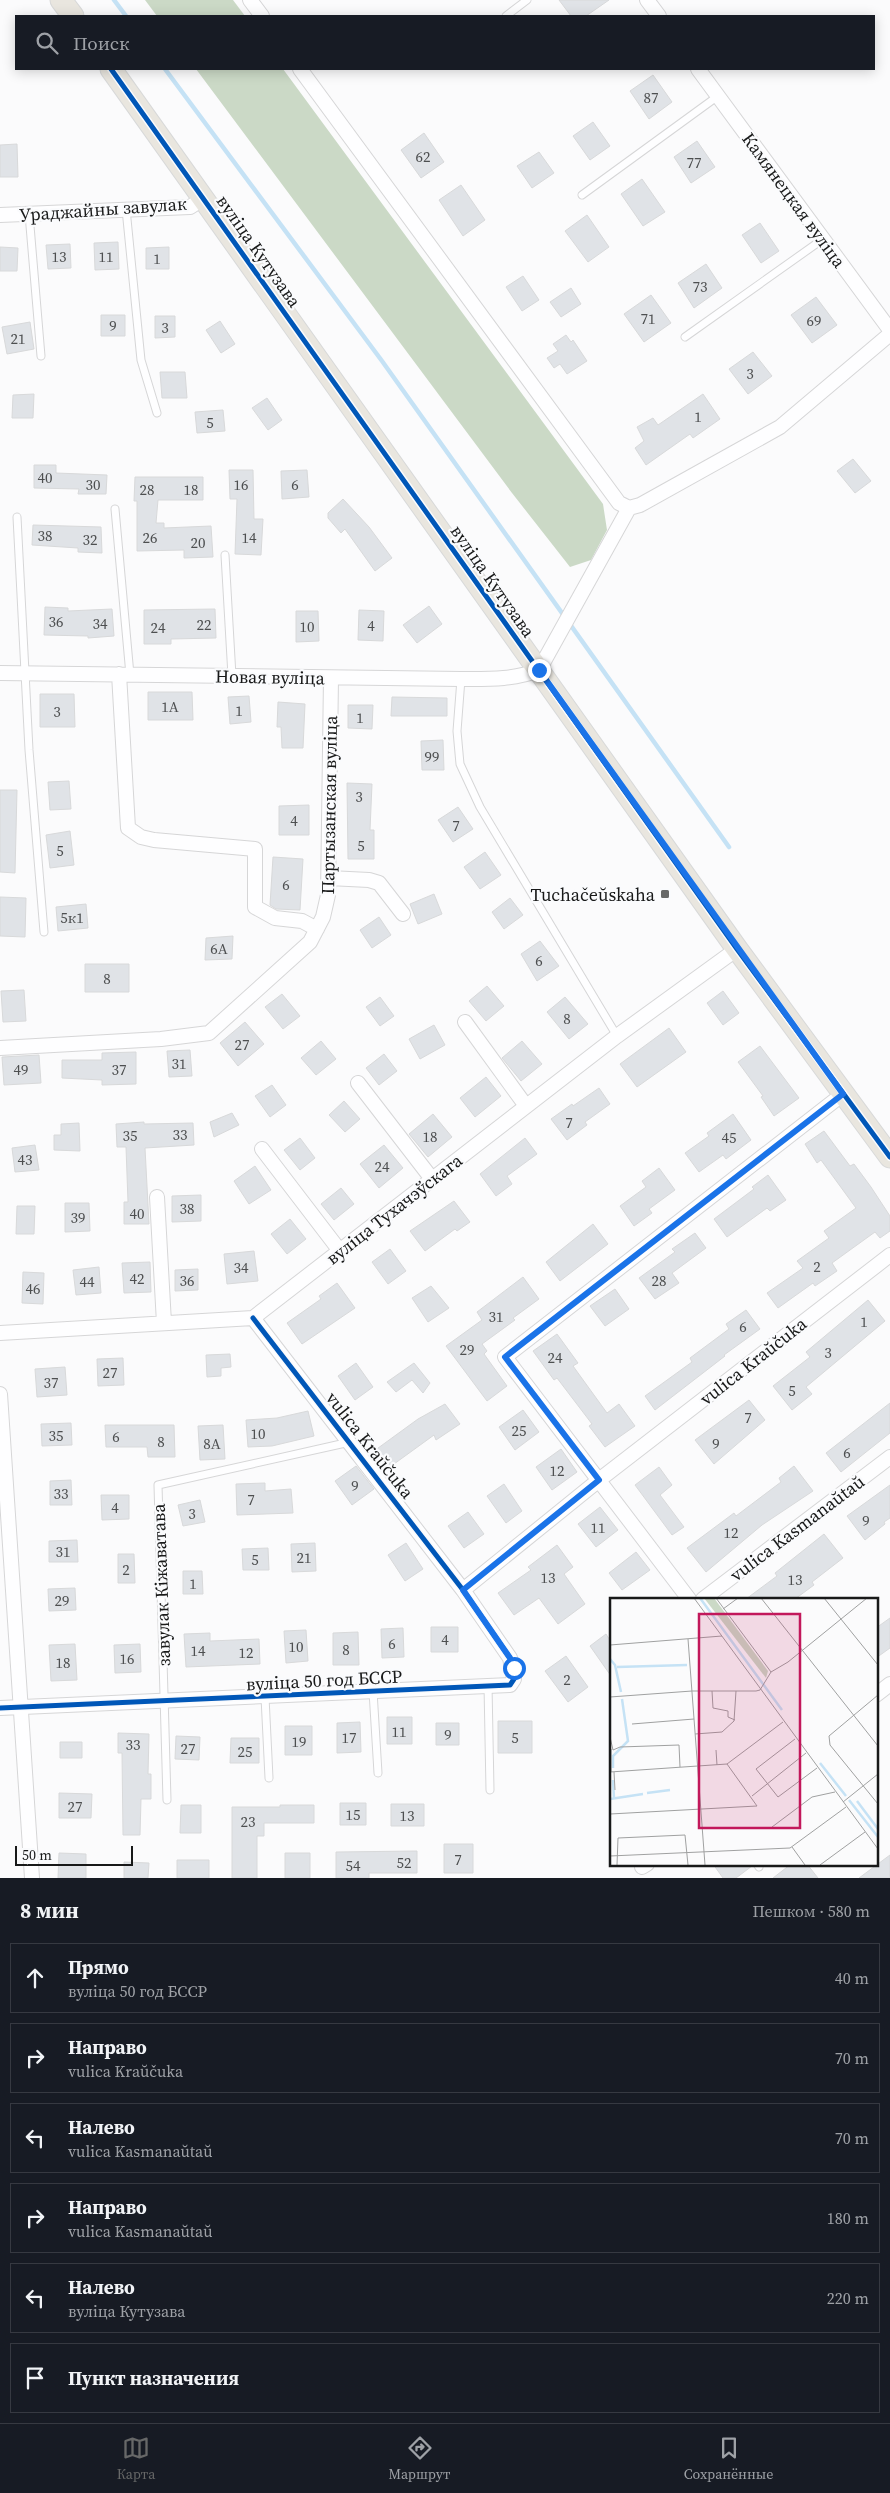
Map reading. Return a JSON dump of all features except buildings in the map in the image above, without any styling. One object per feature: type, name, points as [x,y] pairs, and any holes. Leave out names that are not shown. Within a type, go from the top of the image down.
[{"type":"main road","points":[[61,0],[71,15]]},
{"type":"main road","name":"вуліца Кутузава","points":[[111,70],[204,198],[738,949],[890,1157]]},
{"type":"street","points":[[250,0],[261,15]]},
{"type":"street","points":[[647,0],[658,15]]},
{"type":"street","points":[[301,70],[624,506]]},
{"type":"street","name":"Камянецкая вуліца","points":[[699,70],[890,332]]},
{"type":"street","name":"Ураджайны завулак","points":[[0,215],[190,207],[204,198]]},
{"type":"street","points":[[624,506],[648,501],[780,427],[890,332]]},
{"type":"street","points":[[539,670],[567,620],[624,506]]},
{"type":"street","name":"Новая вуліца","points":[[0,673],[505,679],[524,676],[539,670]]},
{"type":"street","points":[[124,674],[128,828],[141,837],[154,840],[254,849],[254,907],[275,918],[302,922],[317,929]]},
{"type":"street","name":"Партызанская вуліца","points":[[0,1048],[161,1039],[209,1032],[310,942],[323,917],[328,895],[331,678]]},
{"type":"street","points":[[329,878],[369,880],[379,884],[403,914]]},
{"type":"street","name":"вуліца Тухачэўскага","points":[[253,1318],[617,1036],[738,949]]},
{"type":"street","points":[[465,1022],[526,1106]]},
{"type":"street","points":[[358,1083],[432,1179]]},
{"type":"street","points":[[688,1598],[505,1357],[843,1094]]},
{"type":"street","points":[[262,1149],[340,1251]]},
{"type":"street","points":[[157,1197],[164,1323]]},
{"type":"street","name":"vulica Kraŭčuka","points":[[253,1318],[351,1442],[463,1590],[599,1480],[890,1255]]},
{"type":"street","points":[[0,1333],[253,1318]]},
{"type":"street","points":[[0,1394],[32,1878]]},
{"type":"street","name":"vulica Kasmanaŭtaŭ","points":[[704,1598],[890,1457]]},
{"type":"street","name":"вуліца 50 год БССР","points":[[0,1708],[510,1685],[514,1679],[514,1668],[510,1658],[463,1590]]},
{"type":"street","points":[[878,1693],[890,1684]]},
{"type":"lane","points":[[507,15],[527,0]]},
{"type":"lane","points":[[582,196],[718,96]]},
{"type":"lane","points":[[126,209],[141,360],[157,413]]},
{"type":"lane","points":[[29,214],[41,356]]},
{"type":"lane","points":[[685,337],[823,239]]},
{"type":"lane","points":[[115,509],[124,674]]},
{"type":"lane","points":[[17,517],[24,672],[44,932]]},
{"type":"lane","points":[[225,555],[232,677]]},
{"type":"lane","points":[[461,679],[457,731],[460,764],[480,807],[617,1036]]},
{"type":"lane","name":"завулак Кіжаватава","points":[[164,1702],[158,1485],[351,1442]]},
{"type":"lane","points":[[488,1685],[490,1790]]},
{"type":"lane","points":[[373,1691],[378,1773]]},
{"type":"lane","points":[[265,1697],[269,1778]]},
{"type":"lane","points":[[164,1702],[167,1800]]},
{"type":"green space","points":[[145,0],[233,0],[244,15],[156,15]]},
{"type":"green space","points":[[197,70],[284,70],[603,504],[607,530],[591,560],[570,567],[512,493]]},
{"type":"waterway","points":[[114,0],[125,15]]},
{"type":"waterway","points":[[166,70],[382,361],[729,847]]},
{"type":"cycle path","points":[[112,70],[737,949],[890,1157]]},
{"type":"cycle path","points":[[0,1708],[510,1685],[514,1679],[510,1658],[463,1590],[253,1318]]},
{"type":"place","name":"Tuchačeŭskaha","points":[[665,894]]},
{"type":"route","points":[[514,1668],[510,1658],[463,1590],[599,1480],[505,1357],[843,1094],[539,670]]}]
